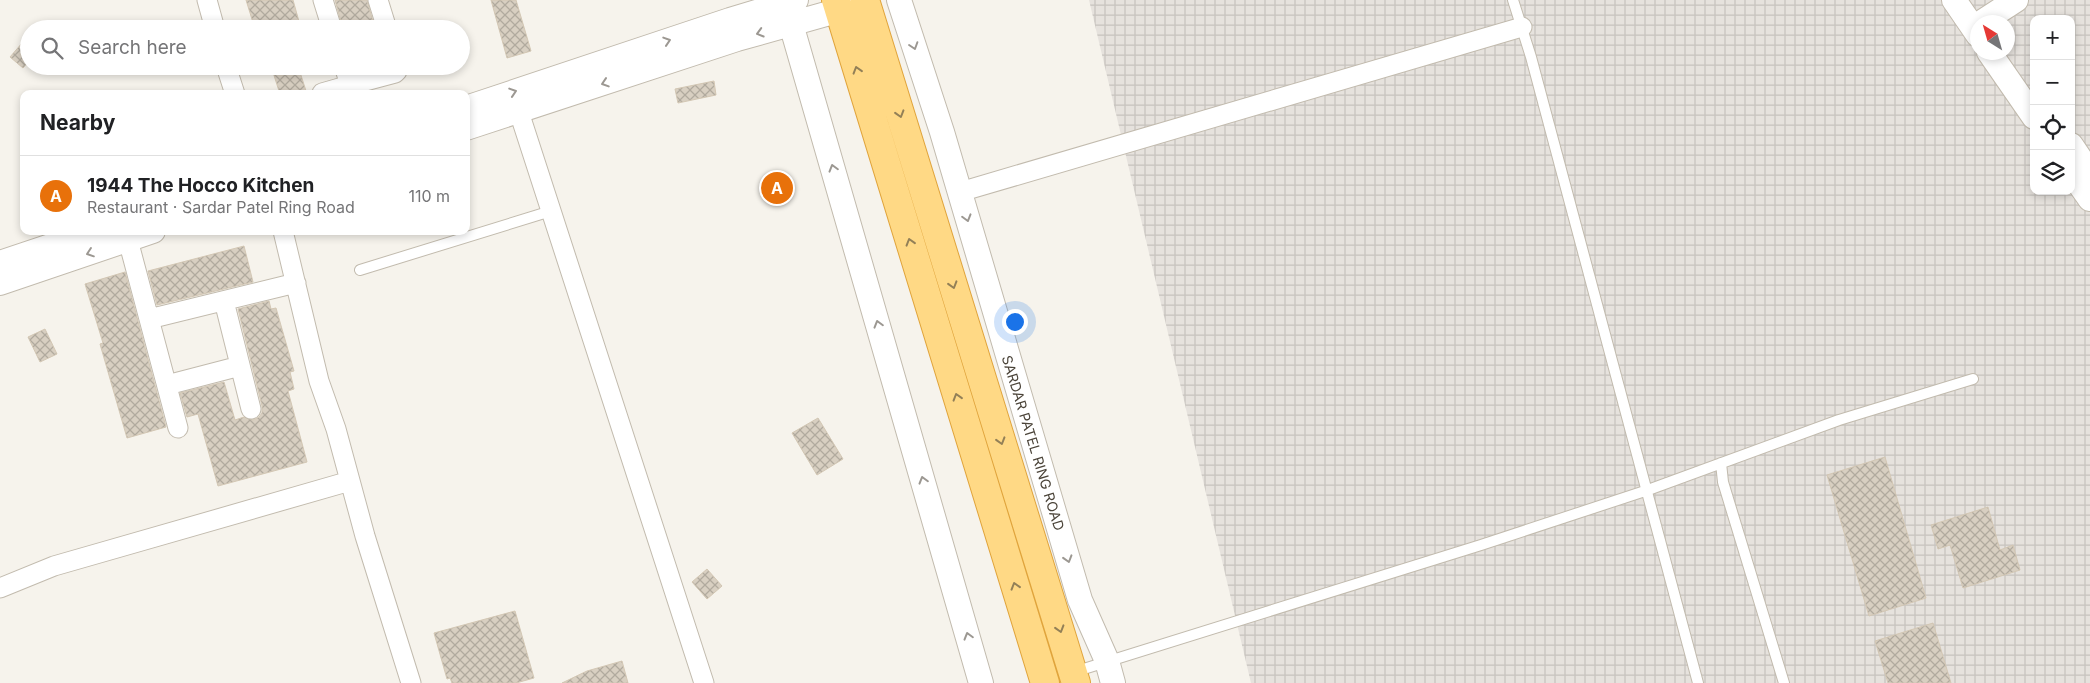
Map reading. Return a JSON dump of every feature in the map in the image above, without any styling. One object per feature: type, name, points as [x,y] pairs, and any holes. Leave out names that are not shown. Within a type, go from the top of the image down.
[{"type":"highway","points":[[868,1],[1074,678]]},
{"type":"highway","points":[[837,5],[1045,683]]},
{"type":"street","points":[[207,0],[213,20]]},
{"type":"street","points":[[323,0],[329,20]]},
{"type":"street","points":[[378,0],[384,20]]},
{"type":"street","name":"SARDAR PATEL RING ROAD","points":[[899,0],[942,132],[1080,600],[1110,672]]},
{"type":"street","points":[[1954,0],[1970,16]]},
{"type":"street","points":[[1972,0],[1977,15]]},
{"type":"street","points":[[1995,15],[2016,0]]},
{"type":"street","points":[[470,107],[790,7],[837,5],[868,1]]},
{"type":"street","points":[[470,127],[737,39],[790,7]]},
{"type":"street","points":[[790,7],[981,683]]},
{"type":"street","points":[[960,192],[1522,27]]},
{"type":"street","points":[[1995,60],[2030,111]]},
{"type":"street","points":[[2013,60],[2030,84]]},
{"type":"street","points":[[229,75],[234,90]]},
{"type":"street","points":[[347,75],[350,85]]},
{"type":"street","points":[[332,90],[387,75]]},
{"type":"street","points":[[519,112],[704,683]]},
{"type":"street","points":[[2074,150],[2090,173]]},
{"type":"street","points":[[2075,178],[2090,199]]},
{"type":"street","points":[[0,263],[82,235]]},
{"type":"street","points":[[0,283],[142,235]]},
{"type":"street","points":[[285,235],[319,381],[336,429],[411,683]]},
{"type":"street","points":[[128,240],[178,428]]},
{"type":"street","points":[[149,320],[296,283]]},
{"type":"street","points":[[224,301],[251,409]]},
{"type":"street","points":[[167,386],[240,366]]},
{"type":"street","points":[[0,588],[54,566],[350,481]]},
{"type":"lane","points":[[1513,0],[1522,27],[1648,490],[1698,683]]},
{"type":"lane","points":[[360,270],[551,211]]},
{"type":"lane","points":[[1074,678],[1110,672],[1648,490],[1839,420],[1973,379]]},
{"type":"lane","points":[[1721,463],[1723,482],[1784,683]]},
{"type":"shaded area","points":[[1089,0],[2090,0],[2090,683],[1251,683]]},
{"type":"building","points":[[246,0],[293,0],[299,20],[252,20]]},
{"type":"building","points":[[335,0],[367,0],[373,20],[341,20]]},
{"type":"building","points":[[491,0],[516,0],[531,51],[507,58]]},
{"type":"building","points":[[20,45],[20,65],[10,57]]},
{"type":"building","points":[[274,75],[301,75],[306,90],[279,90]]},
{"type":"building","points":[[714,81],[716,95],[678,103],[675,89]]},
{"type":"building","points":[[244,246],[253,282],[157,305],[148,271]]},
{"type":"building","points":[[125,272],[166,427],[127,438],[100,344],[103,343],[85,284]]},
{"type":"building","points":[[269,301],[271,309],[276,308],[294,371],[290,372],[294,389],[288,391],[307,462],[218,486],[198,414],[187,417],[180,393],[224,382],[235,420],[244,417],[253,420],[259,417],[262,413],[262,406],[238,309]]},
{"type":"building","points":[[45,329],[57,354],[40,362],[28,337]]},
{"type":"building","points":[[818,418],[843,459],[817,475],[792,433]]},
{"type":"building","points":[[1885,457],[1926,598],[1869,616],[1827,475]]},
{"type":"building","points":[[1988,507],[2000,550],[2013,545],[2020,570],[1963,588],[1950,545],[1938,549],[1931,525]]},
{"type":"building","points":[[707,569],[722,586],[707,599],[692,582]]},
{"type":"building","points":[[515,611],[534,678],[516,683],[452,683],[450,678],[447,679],[434,633]]},
{"type":"building","points":[[1933,623],[1951,683],[1888,683],[1875,641]]},
{"type":"building","points":[[622,661],[628,683],[562,683],[587,671]]},
{"type":"place","name":"1944 The Hocco Kitchen","points":[[777,188]]}]
